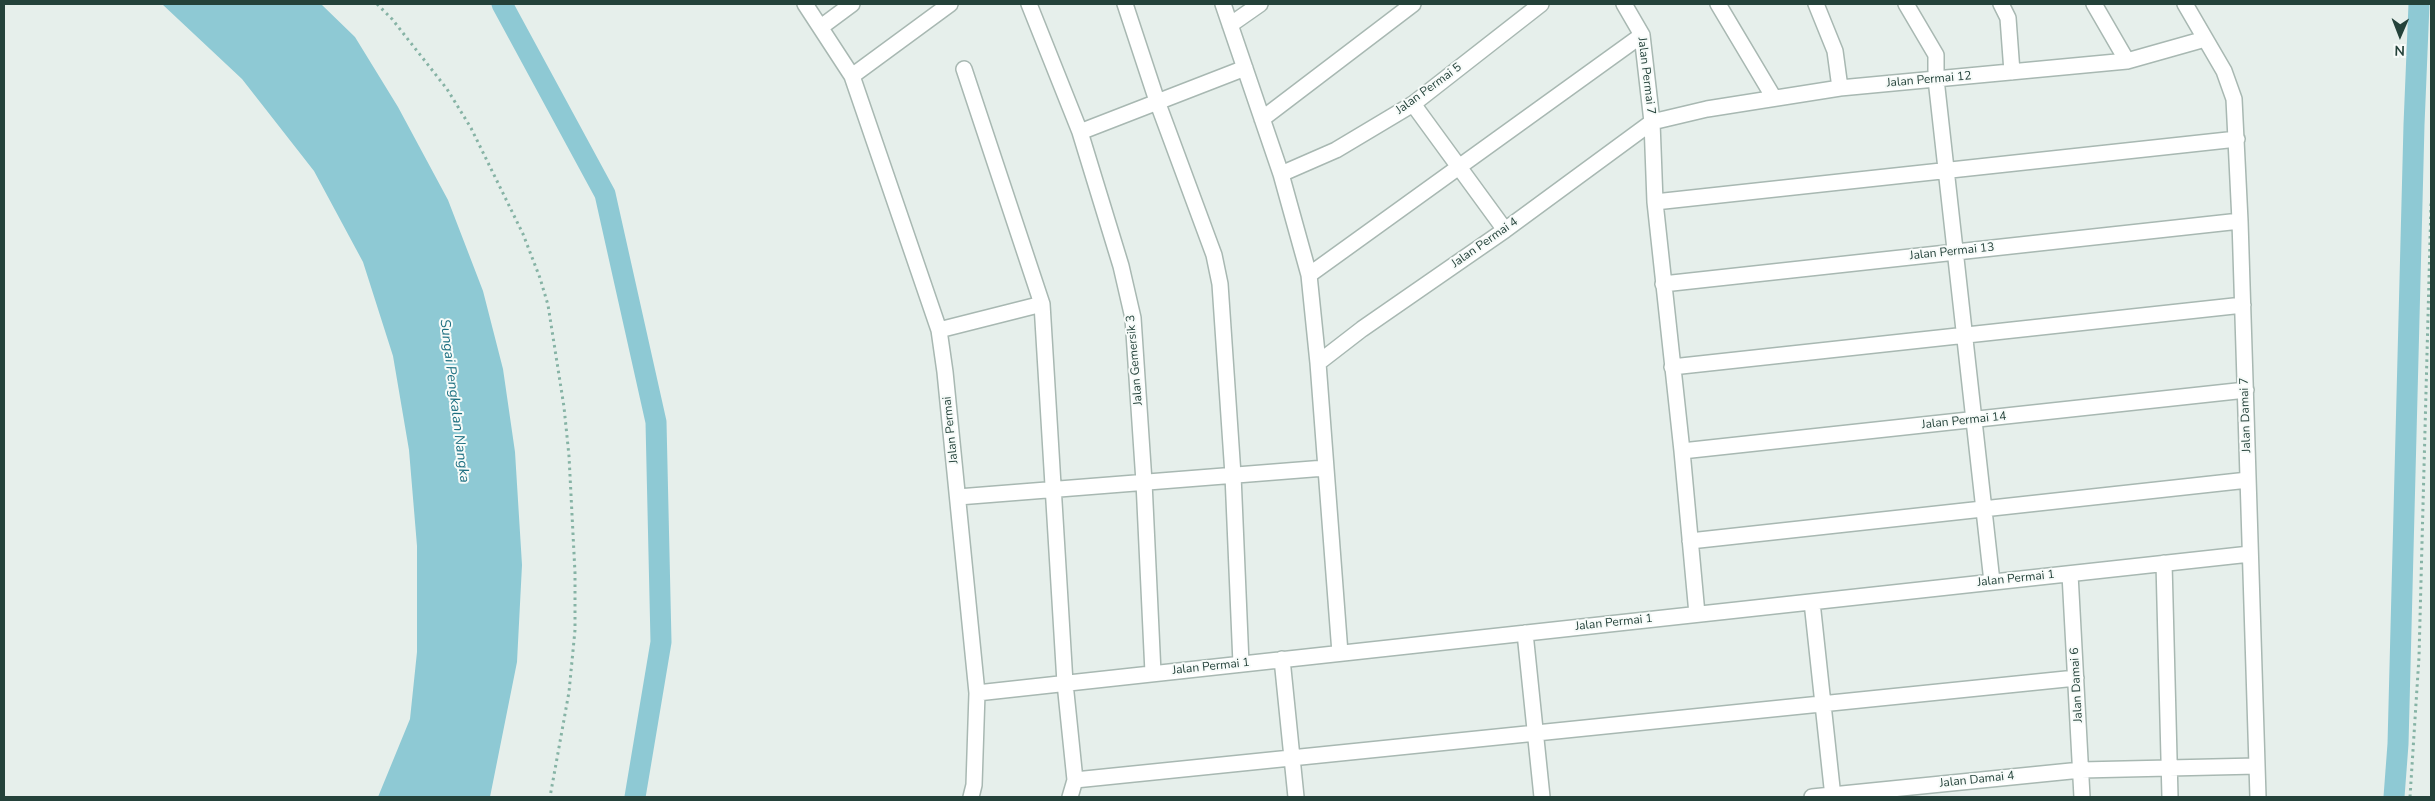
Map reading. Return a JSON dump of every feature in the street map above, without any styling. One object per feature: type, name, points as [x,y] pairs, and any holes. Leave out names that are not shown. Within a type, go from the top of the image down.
[{"type":"street","name":"Jalan Permai","points":[[805,4],[852,76],[939,330],[958,497],[977,693],[974,785],[971,797]]},
{"type":"street","points":[[821,27],[852,4]]},
{"type":"street","points":[[852,76],[950,4]]},
{"type":"street","name":"Jalan Gemersik 3","points":[[1029,4],[1080,132],[1121,266],[1132,318],[1144,482],[1153,673]]},
{"type":"street","points":[[1125,4],[1157,101],[1214,255],[1218,274],[1232,475],[1241,664]]},
{"type":"street","points":[[1223,4],[1281,174],[1310,275],[1340,653]]},
{"type":"street","points":[[1230,25],[1260,4]]},
{"type":"street","points":[[1262,119],[1414,4]]},
{"type":"street","name":"Jalan Permai 5","points":[[1281,174],[1336,150],[1413,104],[1541,4]]},
{"type":"street","name":"Jalan Permai 7","points":[[1624,4],[1642,36],[1652,122],[1655,202],[1682,451],[1697,614]]},
{"type":"street","points":[[1718,4],[1774,98]]},
{"type":"street","points":[[1816,4],[1834,51],[1840,88]]},
{"type":"street","points":[[1906,4],[1936,55],[1936,79],[1992,582]]},
{"type":"street","points":[[2001,4],[2008,18],[2012,72]]},
{"type":"street","points":[[2094,4],[2127,61]]},
{"type":"street","name":"Jalan Damai 7","points":[[2185,4],[2224,71],[2234,99],[2246,390],[2258,797]]},
{"type":"street","points":[[1310,275],[1642,36]]},
{"type":"street","name":"Jalan Permai 12","points":[[1652,122],[1707,109],[1840,88],[2127,61],[2205,39]]},
{"type":"street","points":[[1080,132],[1244,68]]},
{"type":"street","points":[[964,69],[1042,304],[1065,683],[1075,780],[1070,797]]},
{"type":"street","points":[[1413,104],[1505,230]]},
{"type":"street","name":"Jalan Permai 4","points":[[1318,363],[1362,329],[1505,230],[1652,122]]},
{"type":"street","points":[[1655,202],[2237,139]]},
{"type":"street","name":"Jalan Permai 13","points":[[1664,284],[2240,221]]},
{"type":"street","points":[[939,330],[1042,304]]},
{"type":"street","points":[[1672,367],[2243,305]]},
{"type":"street","name":"Jalan Permai 14","points":[[1682,451],[2246,390]]},
{"type":"street","points":[[958,497],[1325,468]]},
{"type":"street","points":[[1690,541],[2248,480]]},
{"type":"street","name":"Jalan Permai 1","points":[[977,693],[2250,554]]},
{"type":"street","points":[[2164,563],[2170,797]]},
{"type":"street","name":"Jalan Damai 6","points":[[2070,574],[2082,797]]},
{"type":"street","points":[[1812,602],[1832,796]]},
{"type":"street","points":[[1525,633],[1542,797]]},
{"type":"street","points":[[1282,660],[1296,797]]},
{"type":"street","points":[[1075,780],[2076,678]]},
{"type":"street","name":"Jalan Damai 4","points":[[1812,797],[2081,770],[2258,766]]},
{"type":"path","points":[[378,4],[392,18],[447,89],[471,128],[524,234],[548,305],[570,456],[575,573],[575,630],[569,692],[550,797]]},
{"type":"path","points":[[2410,797],[2419,656],[2431,203]]},
{"type":"water","points":[[162,4],[321,4],[355,37],[398,107],[448,200],[483,291],[503,369],[515,452],[522,565],[517,662],[490,797],[378,797],[410,719],[417,652],[417,546],[409,450],[393,356],[363,262],[314,171],[242,79]]},
{"type":"waterway","name":"Sungai Pengkalan Nangka","points":[[502,4],[605,194],[656,422],[661,642],[635,797]]},
{"type":"waterway","points":[[2394,797],[2398,744],[2414,125],[2419,4]]}]
